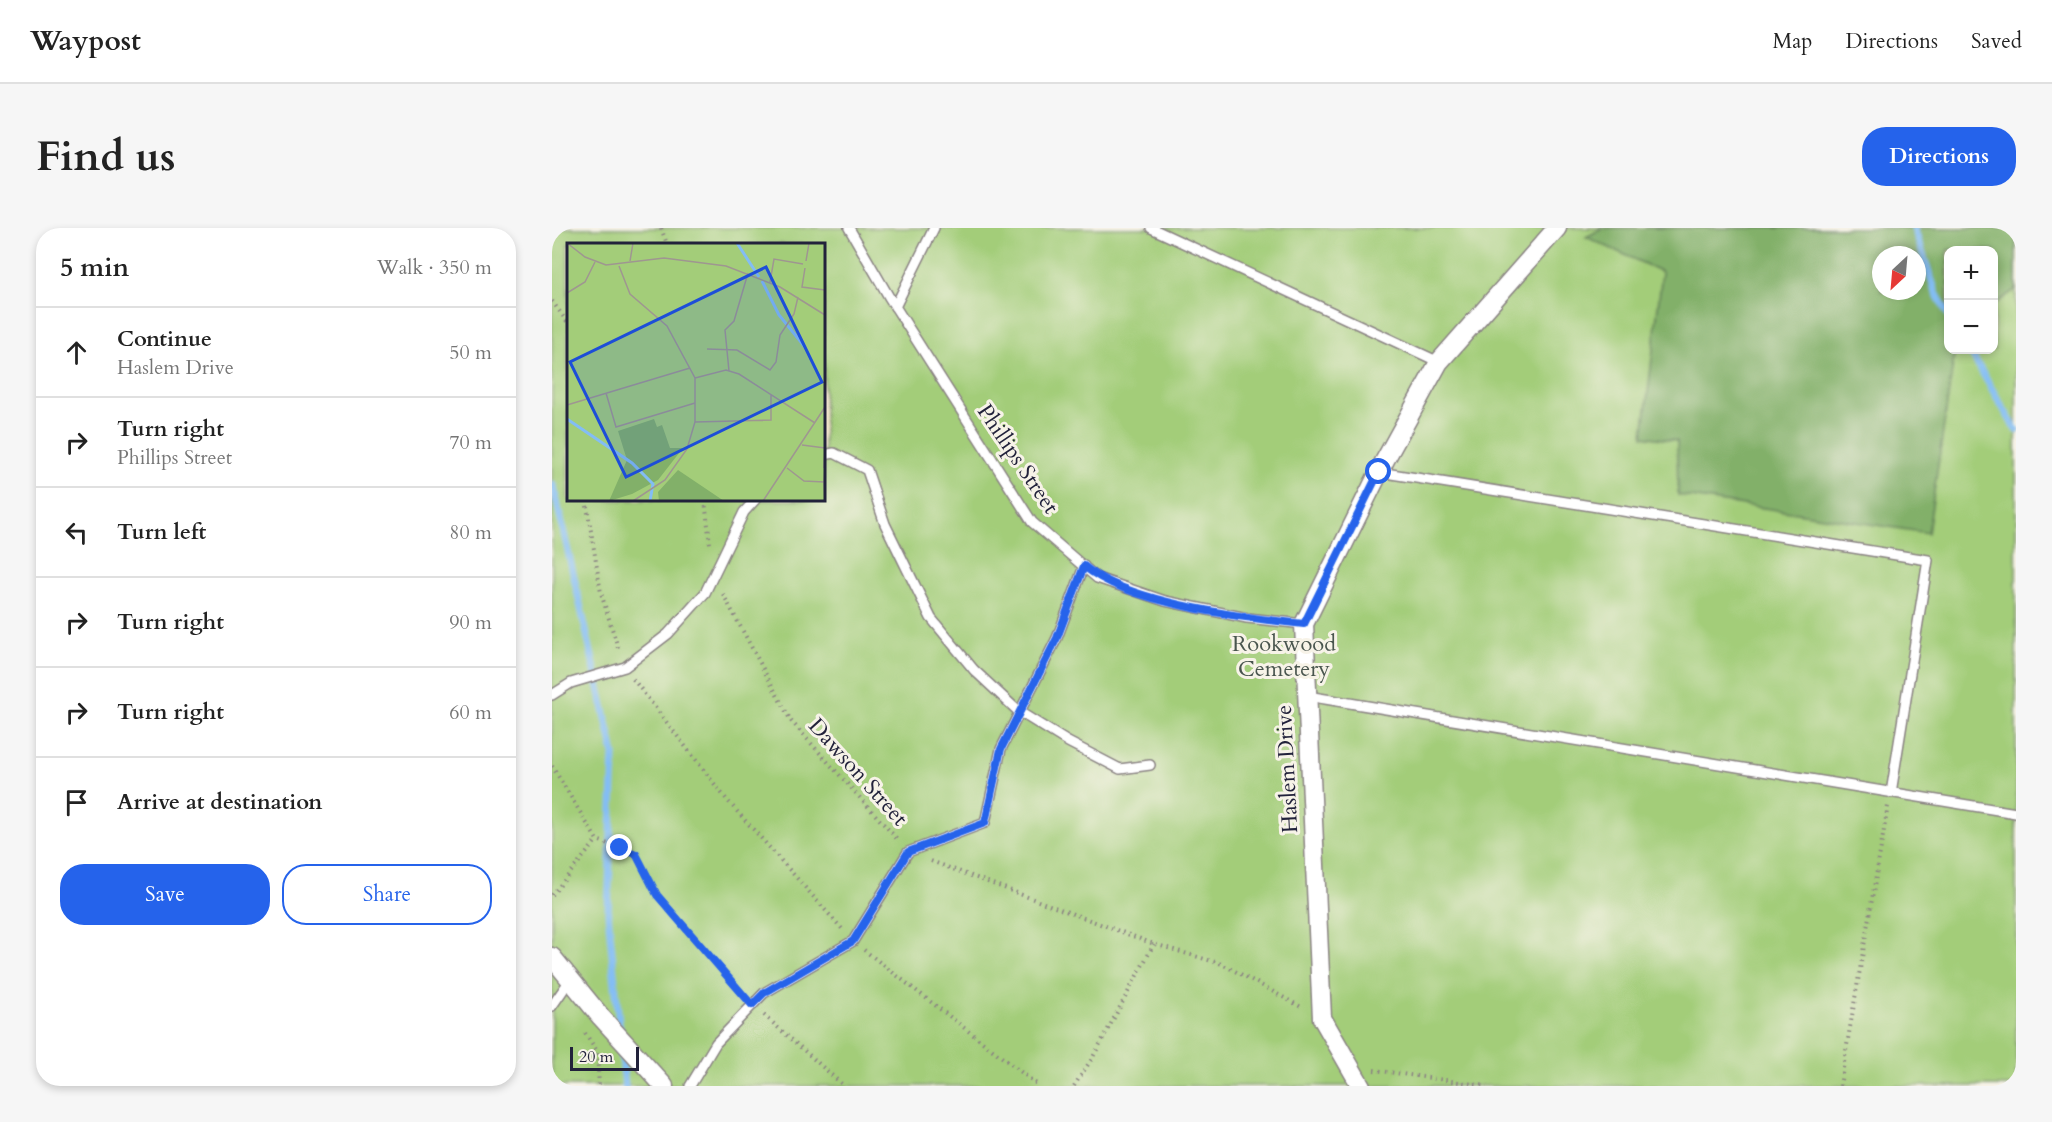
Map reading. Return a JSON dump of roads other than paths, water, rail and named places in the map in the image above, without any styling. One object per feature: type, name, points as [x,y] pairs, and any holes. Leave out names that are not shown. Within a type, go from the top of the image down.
[{"type":"street","name":"Haslem Drive","points":[[1361,1086],[1322,1018],[1304,624],[1379,472],[1439,362],[1557,228]]},
{"type":"street","points":[[552,957],[601,1017],[664,1086]]},
{"type":"lane","name":"Phillips Street","points":[[849,228],[895,306],[1032,522],[1097,578],[1165,601],[1247,618],[1304,624]]},
{"type":"lane","points":[[895,306],[934,228]]},
{"type":"lane","points":[[1151,228],[1439,362]]},
{"type":"lane","points":[[825,455],[834,453],[867,471],[885,524],[931,618],[974,670],[1018,711],[1068,742],[1120,769],[1150,765]]},
{"type":"lane","points":[[1379,472],[1928,560],[1891,793]]},
{"type":"lane","points":[[552,695],[571,683],[625,667],[668,634],[705,593],[744,512],[754,501]]},
{"type":"lane","points":[[690,1086],[716,1043],[764,993],[853,941],[908,852],[985,823],[1001,749],[1018,711],[1057,638],[1084,566]]},
{"type":"lane","points":[[1308,696],[2016,813]]},
{"type":"lane","points":[[552,1006],[570,980]]},
{"type":"waterway","points":[[1914,228],[1936,293],[1944,307]]},
{"type":"waterway","points":[[1971,354],[2016,430]]},
{"type":"waterway","points":[[553,485],[614,754],[608,913],[620,1033]]},
{"type":"waterway","points":[[621,1047],[625,1086]]},
{"type":"park label","name":"Rookwood Cemetery","points":[[1284,656]]}]
